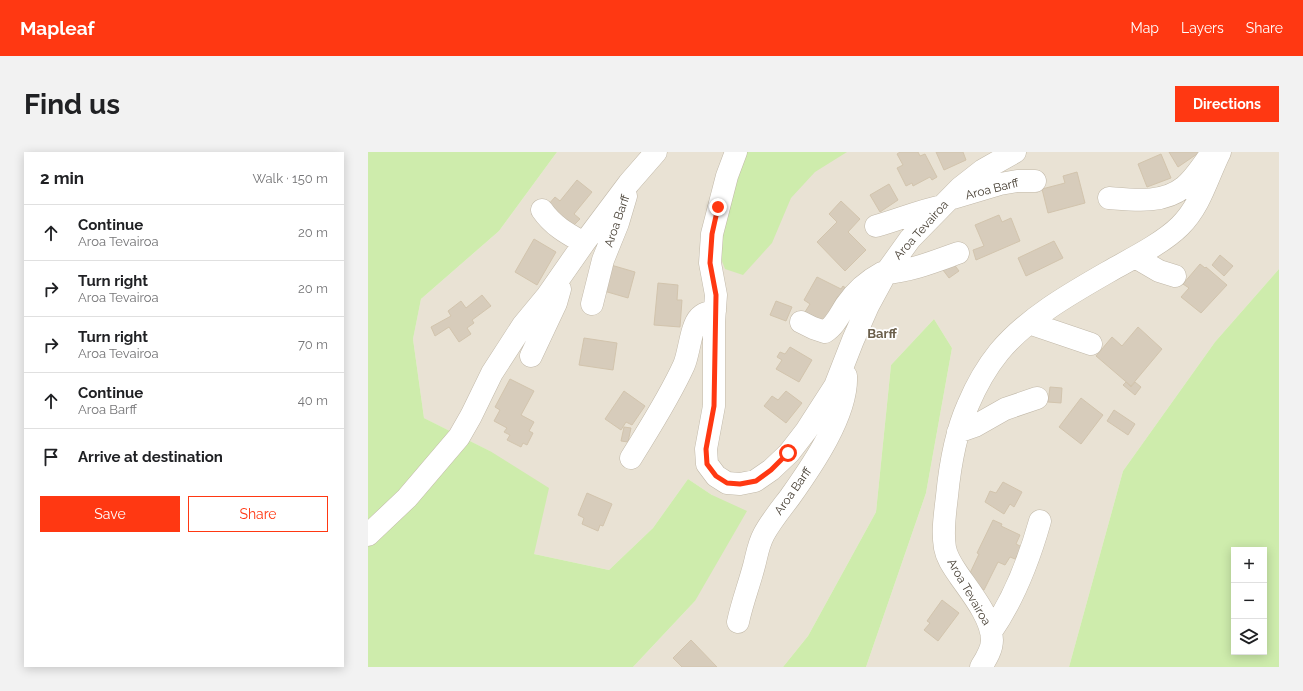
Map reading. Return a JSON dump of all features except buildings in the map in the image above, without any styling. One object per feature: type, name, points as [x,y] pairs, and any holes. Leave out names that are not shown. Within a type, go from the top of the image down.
[{"type":"street","name":"Aroa Barff","points":[[368,535],[407,498],[459,436],[471,416],[492,373],[523,325],[547,296],[629,183],[656,152]]},
{"type":"street","points":[[630,458],[657,417],[676,382],[685,362],[698,319],[715,303],[710,263],[712,234],[727,176],[736,152]]},
{"type":"street","name":"Aroa Tevairoa","points":[[715,303],[714,406],[706,449],[707,464],[716,476],[727,483],[740,484],[756,481],[771,470],[788,453],[824,405],[835,386],[862,320],[886,272],[910,239],[960,188],[983,170],[1015,152]]},
{"type":"street","points":[[1109,198],[1142,200],[1156,199],[1172,194],[1185,186],[1212,152]]},
{"type":"street","name":"Aroa Tevairoa","points":[[981,667],[990,653],[992,642],[991,632],[978,604],[952,565],[945,550],[943,530],[950,467],[958,432],[967,406],[982,375],[1000,351],[1029,323],[1041,313],[1171,233],[1193,211],[1220,152]]},
{"type":"street","name":"Aroa Barff","points":[[876,226],[1000,184],[1017,181],[1035,181]]},
{"type":"street","name":"Aroa Barff","points":[[592,304],[603,260],[618,223],[629,183]]},
{"type":"street","name":"Aroa Barff","points":[[542,210],[548,219],[559,228],[584,243]]},
{"type":"street","points":[[801,322],[824,332],[831,328],[848,303],[871,279],[886,272],[903,272],[921,267],[958,253]]},
{"type":"street","points":[[1134,257],[1159,271],[1176,276]]},
{"type":"street","points":[[531,356],[556,303],[560,287],[560,278]]},
{"type":"street","points":[[1029,323],[1091,344]]},
{"type":"street","name":"Aroa Barff","points":[[738,622],[741,605],[764,534],[806,474],[822,448],[834,424],[843,402],[846,383],[845,361]]},
{"type":"street","points":[[958,432],[975,426],[1005,409],[1037,398]]},
{"type":"street","name":"Aroa Tevairoa","points":[[991,632],[1002,616],[1020,579],[1035,540],[1040,521]]},
{"type":"shaded area","points":[[557,152],[1279,152],[1279,269],[1215,342],[1123,471],[1069,667],[866,667],[926,493],[952,348],[934,319],[891,365],[876,512],[808,636],[783,667],[633,667],[695,601],[712,495],[688,479],[653,528],[609,570],[534,554],[490,451],[424,418],[413,339],[421,299],[499,231]]},
{"type":"green space","points":[[368,152],[557,152],[499,231],[421,299],[413,339],[424,418],[490,451],[549,488],[534,554],[609,570],[653,528],[688,479],[712,495],[747,511],[695,601],[633,667],[368,667]]},
{"type":"green space","points":[[746,152],[847,152],[815,172],[791,198],[772,243],[743,275],[725,269],[715,243]]},
{"type":"green space","points":[[1279,269],[1279,667],[1069,667],[1123,471],[1215,342]]},
{"type":"green space","points":[[934,319],[952,348],[926,493],[866,667],[783,667],[808,636],[876,512],[891,365]]},
{"type":"district","name":"Barff","points":[[882,333]]},
{"type":"route","points":[[718,207],[712,234],[710,263],[716,295],[714,322],[714,406],[706,449],[707,464],[716,476],[727,483],[740,484],[756,481],[771,470],[788,453]]}]
